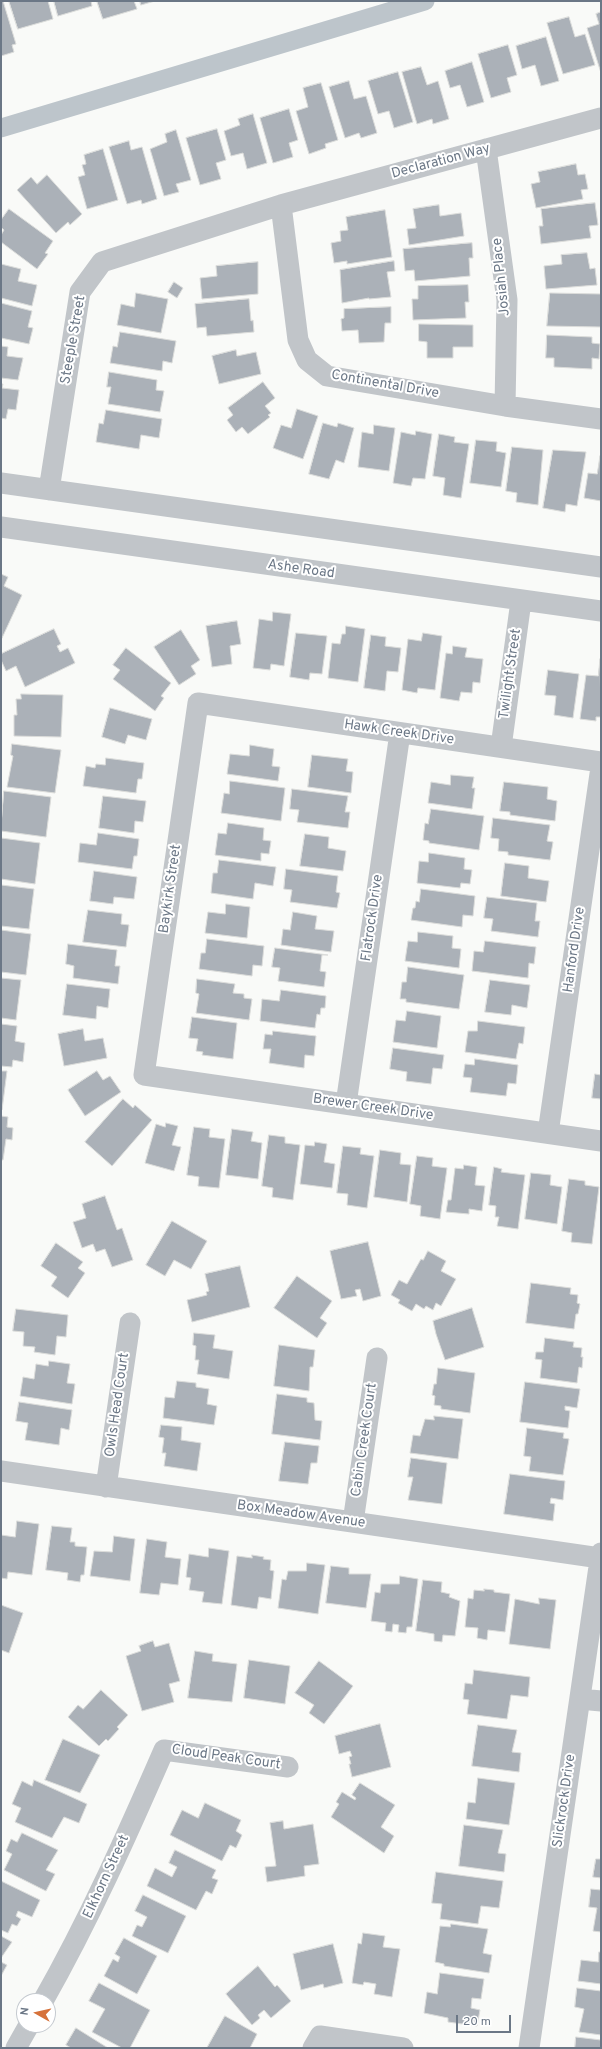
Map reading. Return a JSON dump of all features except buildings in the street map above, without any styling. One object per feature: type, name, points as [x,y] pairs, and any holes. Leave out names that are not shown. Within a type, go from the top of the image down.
[{"type":"street","name":"Declaration Way","points":[[281,205],[601,118]]},
{"type":"street","name":"Josiah Place","points":[[486,149],[507,300],[505,406]]},
{"type":"street","name":"Continental Drive","points":[[281,205],[298,340],[306,360],[327,376],[505,406],[601,419]]},
{"type":"street","name":"Steeple Street","points":[[49,490],[80,292],[102,262],[281,205]]},
{"type":"street","points":[[1,483],[601,567]]},
{"type":"street","name":"Ashe Road","points":[[1,527],[601,611]]},
{"type":"street","name":"Twilight Street","points":[[501,747],[521,601]]},
{"type":"street","name":"Hawk Creek Drive","points":[[198,704],[601,762]]},
{"type":"street","name":"Baykirk Street","points":[[144,1075],[198,704]]},
{"type":"street","name":"Flatrock Drive","points":[[346,1104],[400,733]]},
{"type":"street","name":"Hanford Drive","points":[[548,1133],[601,767]]},
{"type":"street","name":"Brewer Creek Drive","points":[[144,1075],[601,1141]]},
{"type":"street","name":"Owls Head Court","points":[[106,1487],[130,1323]]},
{"type":"street","name":"Cabin Creek Court","points":[[353,1522],[377,1358]]},
{"type":"street","name":"Box Meadow Avenue","points":[[1,1471],[601,1556]]},
{"type":"street","name":"Slickrock Drive","points":[[529,2048],[601,1556]]},
{"type":"street","points":[[580,1699],[601,1701]]},
{"type":"street","name":"Cloud Peak Court","points":[[164,1750],[288,1767]]},
{"type":"street","name":"Elkhorn Street","points":[[47,1993],[84,1925],[126,1838],[164,1750]]},
{"type":"street","points":[[16,2048],[25,2033]]},
{"type":"street","points":[[317,2042],[403,2048]]},
{"type":"waterway","points":[[1,128],[425,1]]}]
